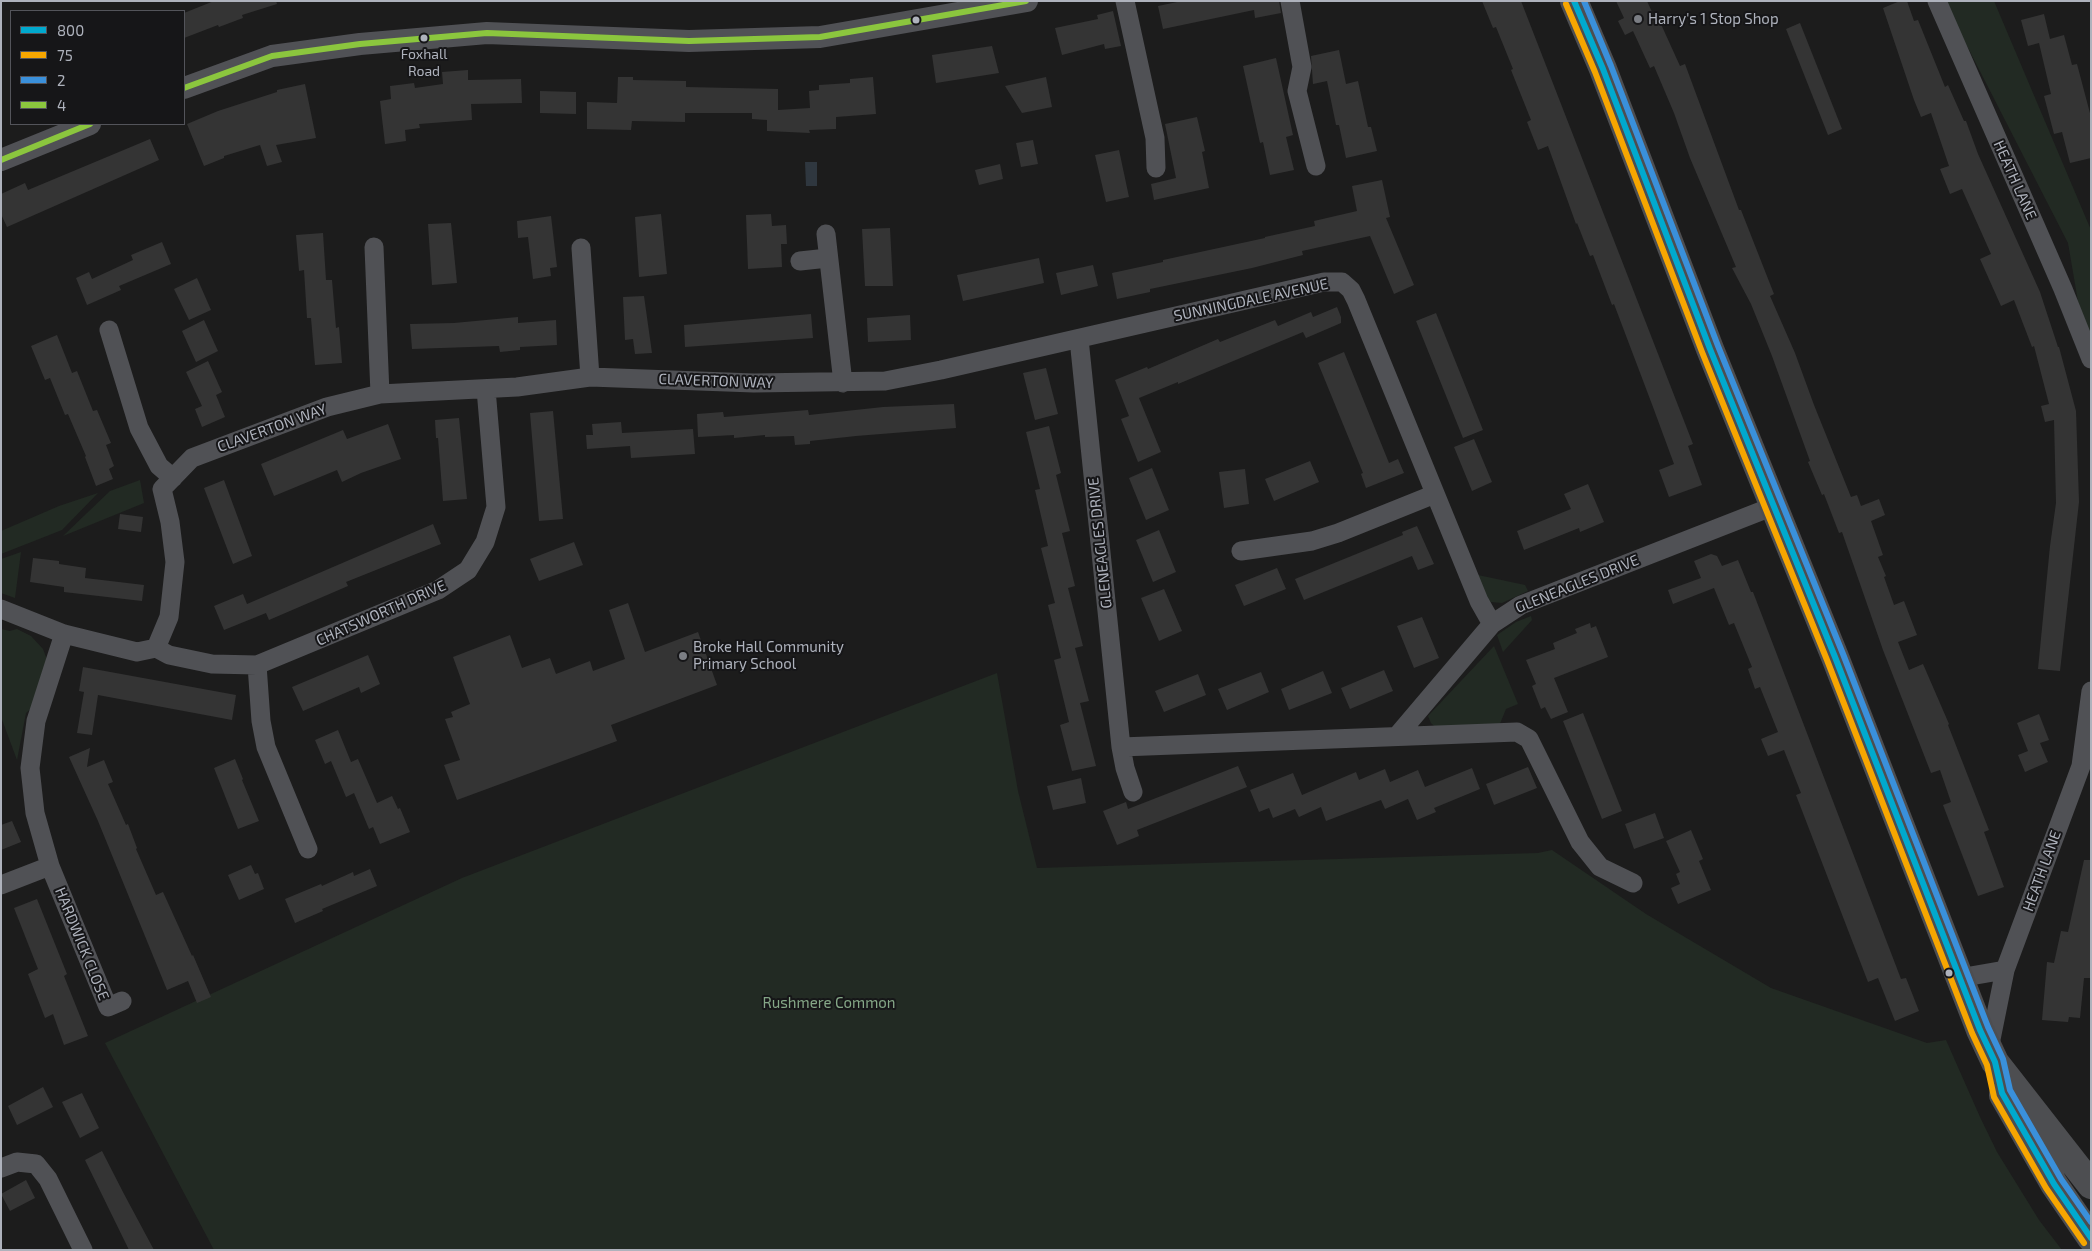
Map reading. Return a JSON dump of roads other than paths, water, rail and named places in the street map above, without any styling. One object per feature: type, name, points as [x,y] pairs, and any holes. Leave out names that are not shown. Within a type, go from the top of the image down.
[{"type":"main road","points":[[1574,1],[1603,69],[1710,349],[1850,693],[1959,978],[1992,1056],[2002,1093],[2054,1184],[2091,1238]]},
{"type":"main road","points":[[1992,1056],[2091,1185]]},
{"type":"street","points":[[185,88],[272,56],[360,44],[487,33],[689,41],[820,37],[1027,1]]},
{"type":"street","points":[[1125,1],[1155,138],[1156,168]]},
{"type":"street","points":[[1290,1],[1302,67],[1297,91],[1316,166]]},
{"type":"street","name":"HEATH LANE","points":[[1937,1],[2064,289],[2091,359]]},
{"type":"street","points":[[1,160],[88,125]]},
{"type":"street","points":[[826,234],[843,383]]},
{"type":"street","points":[[374,248],[380,394]]},
{"type":"street","points":[[581,248],[590,377]]},
{"type":"street","points":[[800,261],[828,258]]},
{"type":"street","name":"SUNNINGDALE AVENUE","points":[[941,370],[1324,282],[1342,282],[1351,290],[1356,300],[1479,601],[1492,624]]},
{"type":"street","points":[[109,330],[139,428],[159,466],[173,478]]},
{"type":"street","name":"GLENEAGLES DRIVE","points":[[1079,339],[1122,747],[1125,768],[1133,792]]},
{"type":"street","name":"CLAVERTON WAY","points":[[156,648],[169,617],[175,562],[170,522],[162,489],[192,458],[326,407],[380,394],[486,389],[590,377],[754,383],[843,383],[885,381],[941,370]]},
{"type":"street","name":"CHATSWORTH DRIVE","points":[[1,609],[64,634],[137,652],[156,648],[169,655],[212,664],[257,665],[438,590],[468,570],[486,542],[496,507],[486,389]]},
{"type":"street","points":[[1241,551],[1312,541],[1338,534],[1435,494]]},
{"type":"street","name":"GLENEAGLES DRIVE","points":[[1396,736],[1492,624],[1522,605],[1774,506]]},
{"type":"street","name":"HARDWICK CLOSE","points":[[64,634],[36,721],[30,768],[34,813],[50,866],[108,1007],[122,1001]]},
{"type":"street","points":[[257,665],[261,721],[266,747],[308,849]]},
{"type":"street","name":"HEATH LANE","points":[[1992,1056],[2005,970],[2086,767],[2091,691]]},
{"type":"street","points":[[1122,747],[1517,732],[1529,739],[1580,842],[1600,867],[1633,884]]},
{"type":"street","points":[[1,885],[50,866]]},
{"type":"street","points":[[1959,978],[2005,970]]},
{"type":"street","points":[[1,1168],[16,1162],[36,1164],[48,1179],[83,1250]]},
{"type":"place","name":"Harry's 1 Stop Shop","points":[[1638,19]]},
{"type":"place","name":"Foxhall Road","points":[[424,38]]},
{"type":"place","name":"Broke Hall Community Primary School","points":[[683,656]]},
{"type":"park label","name":"Rushmere Common","points":[[829,1003]]}]
